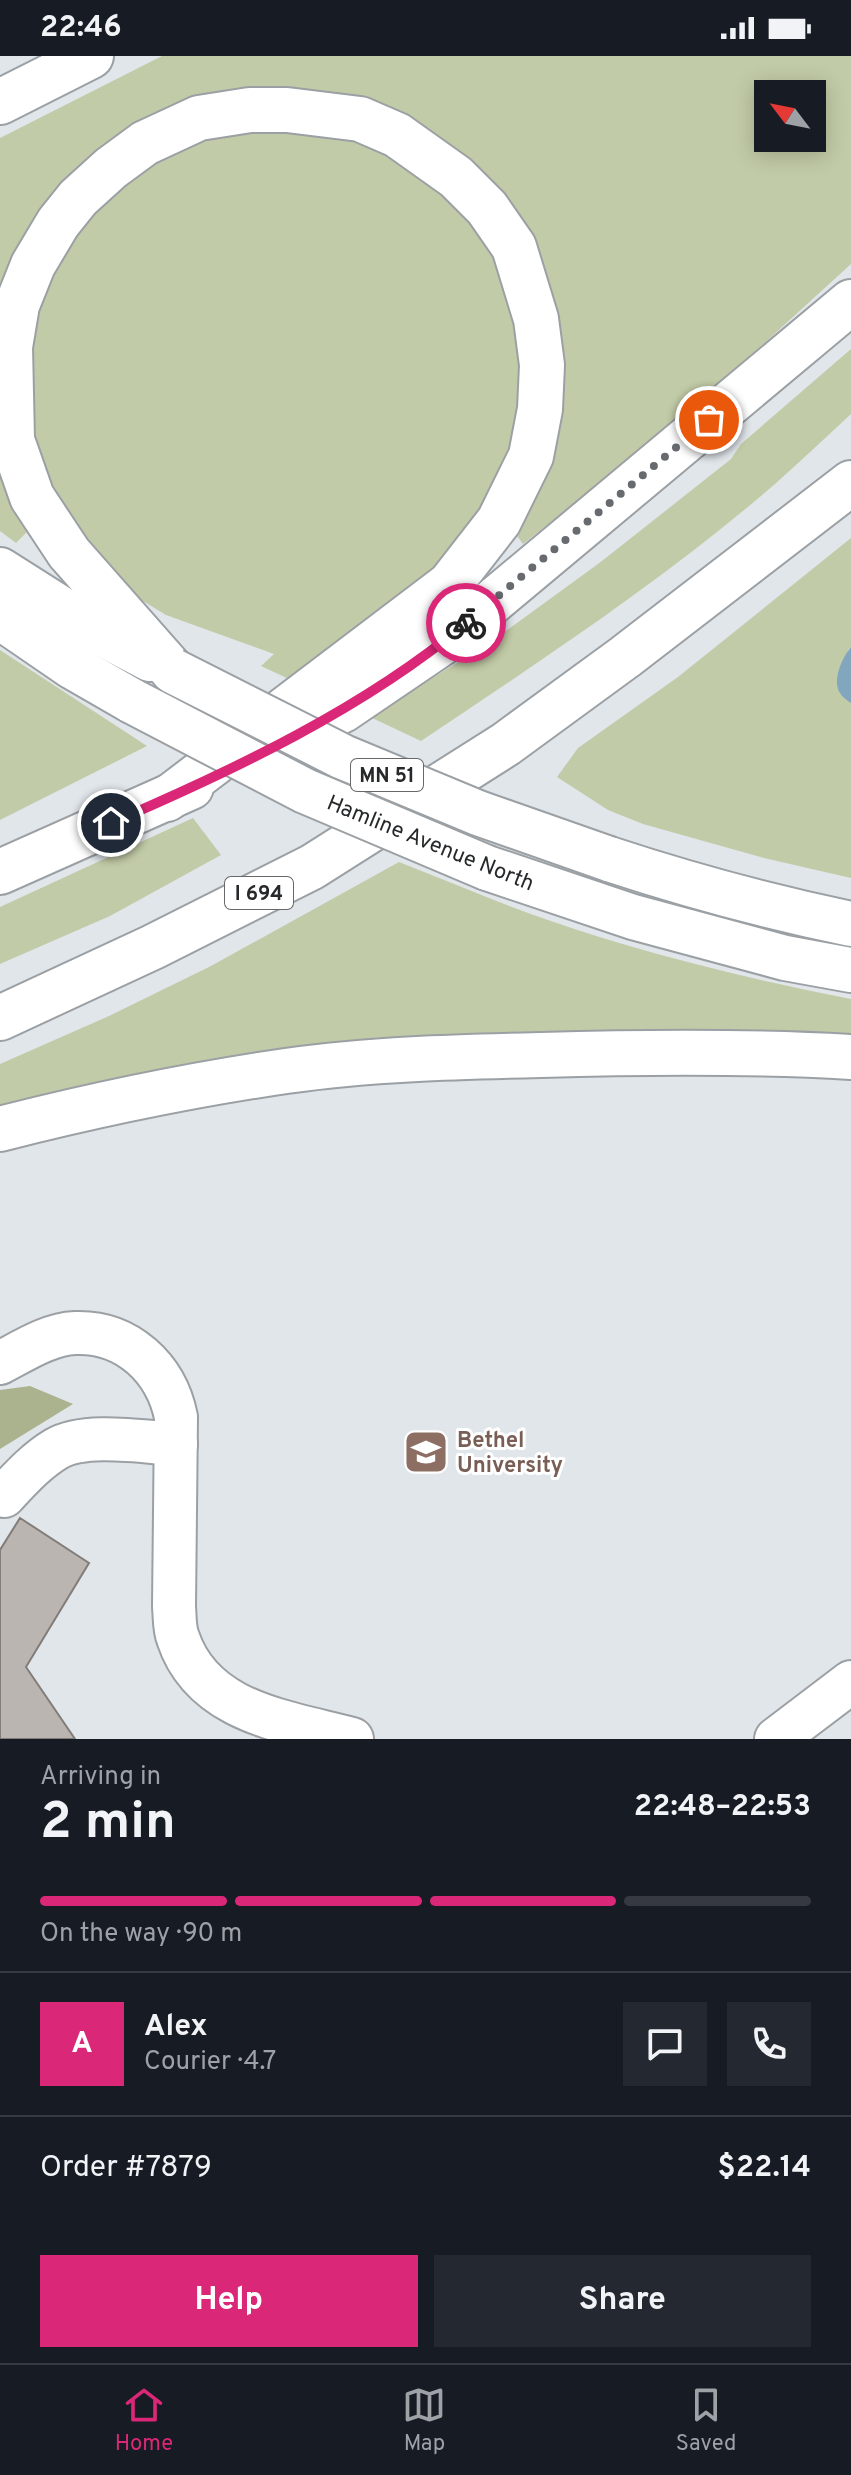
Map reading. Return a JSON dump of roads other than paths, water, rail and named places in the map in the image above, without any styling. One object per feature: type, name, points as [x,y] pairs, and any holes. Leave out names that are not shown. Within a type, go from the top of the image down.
[{"type":"highway","points":[[0,102],[91,56]]},
{"type":"highway","points":[[167,799],[450,584],[499,521],[531,456],[540,409],[542,365],[536,319],[514,247],[487,208],[456,177],[397,135],[360,119],[287,110],[250,110],[199,118],[145,143],[111,168],[71,206],[33,265],[17,305],[10,347],[12,440],[32,497],[69,553],[173,671]]},
{"type":"highway","points":[[0,872],[167,799],[343,710],[449,638],[851,302]]},
{"type":"highway","name":"I 694","points":[[0,1018],[153,947],[312,867],[506,744],[625,657],[851,483]]},
{"type":"highway","name":"Hamline Avenue North","points":[[0,570],[93,629],[343,757],[478,813],[609,859],[800,914],[851,924]]},
{"type":"highway","name":"Hamline Avenue North","points":[[0,617],[73,667],[132,701],[305,791],[487,868],[633,917],[785,958],[851,970]]},
{"type":"highway","points":[[0,1129],[50,1116],[288,1071],[399,1061],[618,1053],[851,1057]]},
{"type":"street","points":[[0,1363],[42,1341],[74,1333],[102,1336],[125,1344],[144,1356],[172,1396],[176,1417],[174,1607],[177,1635],[189,1661],[206,1684],[245,1709],[352,1739]]},
{"type":"street","points":[[4,1496],[34,1465],[59,1447],[106,1440],[176,1444]]},
{"type":"street","points":[[776,1739],[851,1682]]},
{"type":"water","points":[[851,647],[851,703],[840,693],[837,682],[841,663]]},
{"type":"place","name":"Bethel University","points":[[426,1452]]}]
